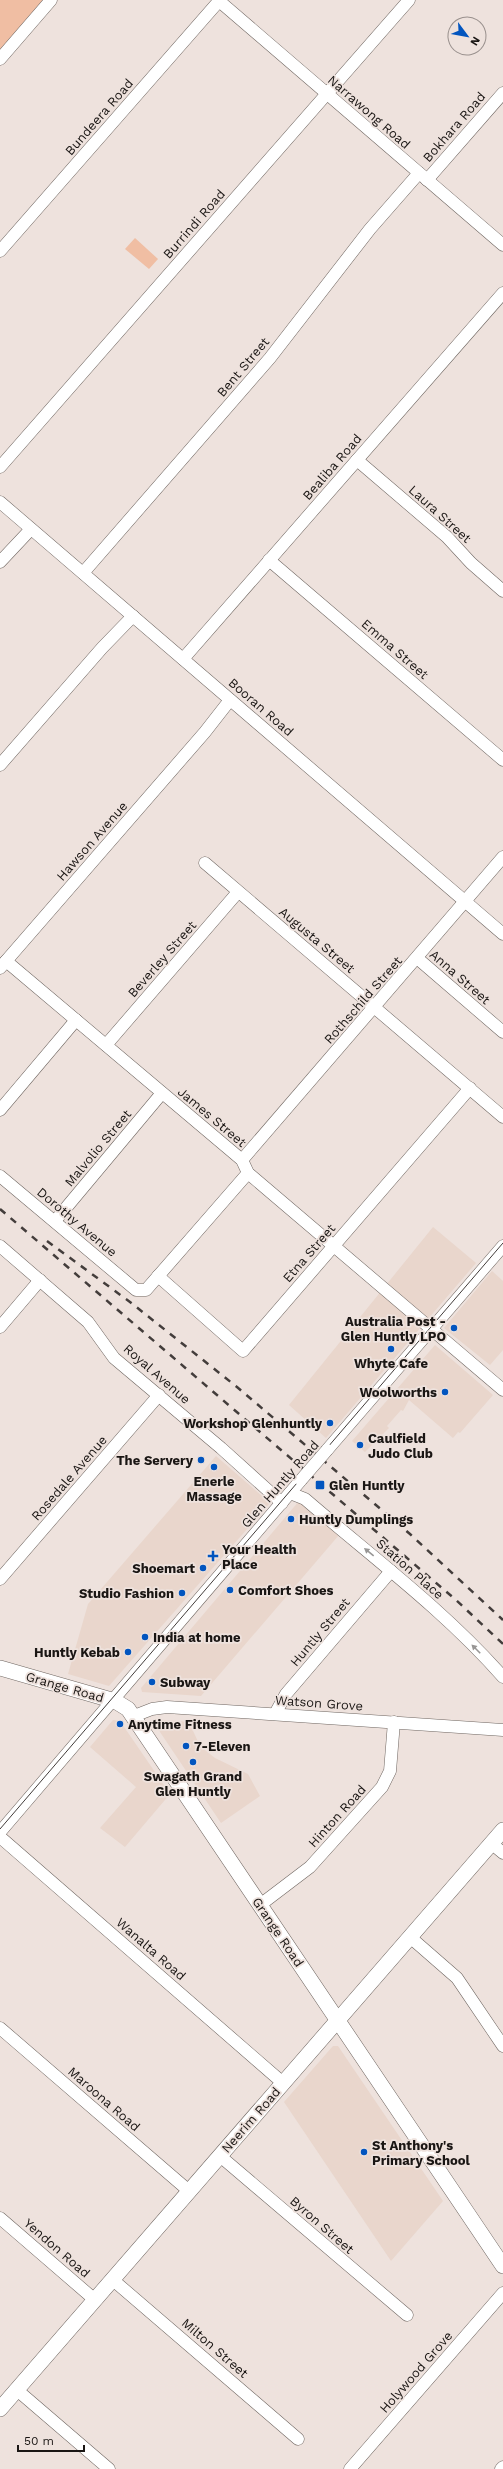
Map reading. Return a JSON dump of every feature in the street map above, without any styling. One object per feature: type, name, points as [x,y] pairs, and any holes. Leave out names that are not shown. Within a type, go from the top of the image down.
[{"type":"main road","name":"Grange Road","points":[[0,1668],[113,1701],[124,1706],[134,1716],[503,2266]]},
{"type":"main road","name":"Neerim Road","points":[[0,2409],[503,1830]]},
{"type":"street","points":[[0,59],[51,0]]},
{"type":"street","name":"Burrindi Road","points":[[0,467],[409,0]]},
{"type":"street","name":"Narrawong Road","points":[[224,2],[327,94],[503,245]]},
{"type":"street","name":"Bundeera Road","points":[[0,251],[224,2]]},
{"type":"street","name":"Bokhara Road","points":[[423,176],[503,93]]},
{"type":"street","name":"Bent Street","points":[[83,573],[270,358],[370,229],[423,176]]},
{"type":"street","name":"Bealiba Road","points":[[183,659],[503,293]]},
{"type":"street","name":"Laura Street","points":[[357,460],[447,537],[471,563],[503,591]]},
{"type":"street","name":"Booran Road","points":[[0,502],[503,934]]},
{"type":"street","points":[[1,561],[29,527]]},
{"type":"street","name":"Emma Street","points":[[269,560],[503,760]]},
{"type":"street","points":[[0,765],[131,614]]},
{"type":"street","name":"Hawson Avenue","points":[[3,965],[232,702]]},
{"type":"street","name":"Rothschild Street","points":[[242,1160],[375,1008],[503,857]]},
{"type":"street","name":"Augusta Street","points":[[205,863],[503,1117]]},
{"type":"street","name":"Beverley Street","points":[[106,1045],[238,892]]},
{"type":"street","name":"Anna Street","points":[[417,958],[503,1032]]},
{"type":"street","name":"James Street","points":[[3,965],[76,1020],[242,1160],[248,1173],[503,1390]]},
{"type":"street","points":[[0,1110],[76,1020]]},
{"type":"street","name":"Etna Street","points":[[158,1276],[243,1351],[470,1088]]},
{"type":"street","name":"Malvolio Street","points":[[55,1221],[162,1093]]},
{"type":"street","points":[[158,1276],[248,1173]]},
{"type":"street","name":"Dorothy Avenue","points":[[0,1176],[136,1290],[146,1290],[158,1276]]},
{"type":"street","name":"Royal Avenue","points":[[0,1246],[88,1322],[114,1358],[159,1395],[282,1503]]},
{"type":"street","name":"Glen Huntly Road","points":[[0,1832],[503,1246]]},
{"type":"street","points":[[0,1327],[40,1280]]},
{"type":"street","name":"Rosedale Avenue","points":[[0,1579],[159,1395]]},
{"type":"street","name":"Station Place","points":[[290,1493],[305,1499],[391,1571],[462,1634],[503,1677]]},
{"type":"street","name":"Huntly Street","points":[[275,1714],[286,1694],[391,1571]]},
{"type":"street","name":"Watson Grove","points":[[134,1716],[167,1706],[503,1730]]},
{"type":"street","name":"Hinton Road","points":[[260,1904],[310,1867],[382,1787],[390,1771],[394,1722]]},
{"type":"street","name":"Wanalta Road","points":[[0,1837],[283,2083]]},
{"type":"street","points":[[492,1843],[503,1853]]},
{"type":"street","points":[[410,1937],[457,1978],[503,2046]]},
{"type":"street","name":"Maroona Road","points":[[0,2028],[189,2191]]},
{"type":"street","name":"Byron Street","points":[[220,2156],[407,2315]]},
{"type":"street","name":"Yendon Road","points":[[0,2218],[95,2300]]},
{"type":"street","name":"Milton Street","points":[[113,2280],[298,2439]]},
{"type":"street","name":"Holywood Grove","points":[[350,2469],[503,2293]]},
{"type":"street","points":[[17,2390],[101,2466]]},
{"type":"shaded area","points":[[0,0],[45,0],[0,51]]},
{"type":"shaded area","points":[[135,238],[158,259],[149,269],[125,249]]},
{"type":"shaded area","points":[[433,1227],[476,1263],[326,1438],[289,1405]]},
{"type":"shaded area","points":[[492,1271],[503,1281],[503,1350],[490,1365],[444,1328]]},
{"type":"shaded area","name":"Woolworths","points":[[435,1345],[493,1395],[460,1433],[458,1432],[453,1438],[409,1400],[403,1411],[401,1410],[387,1426],[389,1428],[365,1452],[352,1441]]},
{"type":"shaded area","points":[[216,1456],[270,1503],[109,1686],[68,1674],[88,1604]]},
{"type":"shaded area","points":[[299,1501],[339,1535],[201,1696],[142,1692],[141,1688]]},
{"type":"shaded area","points":[[153,1719],[189,1722],[200,1746],[215,1758],[248,1774],[260,1796],[221,1823],[160,1732]]},
{"type":"shaded area","points":[[113,1720],[120,1721],[170,1794],[125,1847],[100,1828],[136,1787],[90,1747]]},
{"type":"shaded area","name":"St Anthony's Primary School","points":[[333,2046],[338,2046],[443,2201],[391,2261],[284,2102]]},
{"type":"tram line","points":[[0,1829],[503,1243]]},
{"type":"railway","points":[[0,1209],[456,1600],[503,1644]]},
{"type":"railway","points":[[47,1241],[130,1302],[237,1387],[410,1534],[503,1620]]},
{"type":"place","name":"Australia Post - Glen Huntly LPO","points":[[454,1328]]},
{"type":"place","name":"Whyte Cafe","points":[[391,1349]]},
{"type":"place","name":"Woolworths","points":[[445,1392]]},
{"type":"place","name":"Workshop Glenhuntly","points":[[330,1423]]},
{"type":"place","name":"Caulfield Judo Club","points":[[360,1445]]},
{"type":"place","name":"The Servery","points":[[201,1460]]},
{"type":"place","name":"Enerle Massage","points":[[214,1467]]},
{"type":"place","name":"Glen Huntly","points":[[320,1485]]},
{"type":"place","name":"Huntly Dumplings","points":[[291,1519]]},
{"type":"place","name":"Your Health Place","points":[[213,1556]]},
{"type":"place","name":"Shoemart","points":[[203,1568]]},
{"type":"place","name":"Comfort Shoes","points":[[230,1590]]},
{"type":"place","name":"Studio Fashion","points":[[182,1593]]},
{"type":"place","name":"India at home","points":[[145,1637]]},
{"type":"place","name":"Huntly Kebab","points":[[128,1652]]},
{"type":"place","name":"Subway","points":[[152,1682]]},
{"type":"place","name":"Anytime Fitness","points":[[120,1724]]},
{"type":"place","name":"7-Eleven","points":[[186,1746]]},
{"type":"place","name":"Swagath Grand Glen Huntly","points":[[193,1762]]},
{"type":"place","name":"St Anthony's Primary School","points":[[364,2152]]}]
